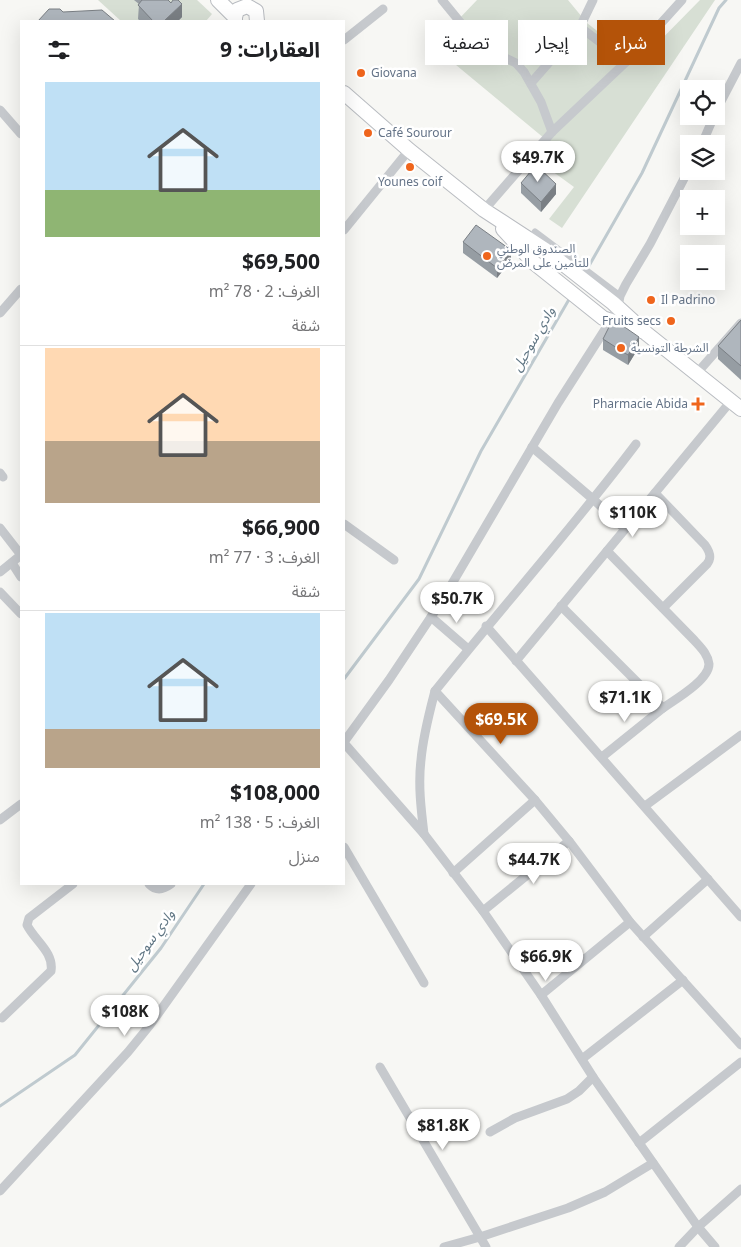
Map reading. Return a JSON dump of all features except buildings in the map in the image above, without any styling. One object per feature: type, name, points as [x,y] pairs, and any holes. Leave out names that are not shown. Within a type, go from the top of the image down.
[{"type":"main road","points":[[218,0],[241,8],[254,9],[259,20]]},
{"type":"main road","points":[[345,96],[486,211],[616,300],[647,334],[736,405]]},
{"type":"main road","points":[[486,211],[533,262],[607,319],[647,334]]},
{"type":"street","points":[[442,0],[474,39],[491,51],[516,63],[524,72],[541,102],[552,132]]},
{"type":"street","points":[[583,20],[593,0]]},
{"type":"street","points":[[664,20],[682,0]]},
{"type":"street","points":[[345,39],[383,9]]},
{"type":"street","points":[[587,32],[597,40]]},
{"type":"street","points":[[725,94],[741,63]]},
{"type":"street","points":[[531,84],[547,65]]},
{"type":"street","points":[[486,211],[552,132],[623,65]]},
{"type":"street","points":[[0,110],[20,133]]},
{"type":"street","points":[[345,229],[409,150]]},
{"type":"street","points":[[345,741],[431,617],[576,374],[616,300],[650,244],[683,180]]},
{"type":"street","points":[[535,232],[616,300]]},
{"type":"street","points":[[0,313],[20,290]]},
{"type":"street","points":[[697,373],[741,323]]},
{"type":"street","points":[[516,660],[655,494],[736,405]]},
{"type":"street","points":[[424,834],[420,797],[420,762],[435,691],[486,626],[594,500],[636,444]]},
{"type":"street","points":[[532,447],[594,500],[625,530]]},
{"type":"street","points":[[655,494],[705,545],[710,555],[710,560],[707,564],[663,608]]},
{"type":"street","points":[[345,525],[394,560]]},
{"type":"street","points":[[0,528],[20,555],[0,572]]},
{"type":"street","points":[[602,757],[702,679],[707,672],[708,664],[706,654],[607,551]]},
{"type":"street","points":[[12,563],[20,575]]},
{"type":"street","points":[[0,592],[20,613]]},
{"type":"street","points":[[561,606],[663,708]]},
{"type":"street","points":[[431,617],[468,648]]},
{"type":"street","points":[[486,626],[741,917]]},
{"type":"street","points":[[435,691],[536,800],[630,922],[741,1044]]},
{"type":"street","points":[[645,806],[741,735]]},
{"type":"street","points":[[345,744],[424,834],[483,911],[639,1143],[698,1227],[715,1247]]},
{"type":"street","points":[[453,873],[536,800]]},
{"type":"street","points":[[0,820],[20,805]]},
{"type":"street","points":[[483,911],[569,841]]},
{"type":"street","points":[[345,849],[424,983]]},
{"type":"street","points":[[643,937],[708,879]]},
{"type":"street","points":[[8,1027],[1,1018],[51,971],[49,955],[27,925],[29,918],[72,885]]},
{"type":"street","points":[[151,885],[159,889],[169,885]]},
{"type":"street","points":[[0,1191],[128,1052],[150,1025],[249,885]]},
{"type":"street","points":[[541,995],[630,922]]},
{"type":"street","points":[[582,1059],[682,980]]},
{"type":"street","points":[[639,1143],[741,1062]]},
{"type":"street","points":[[380,1067],[486,1247]]},
{"type":"street","points":[[490,1132],[515,1118],[567,1099],[594,1077]]},
{"type":"street","points":[[444,1247],[568,1208],[605,1192],[653,1163]]},
{"type":"street","points":[[679,1247],[698,1227],[741,1189]]},
{"type":"shaded area","points":[[98,0],[197,0],[212,14],[207,20],[120,20]]},
{"type":"shaded area","points":[[477,0],[568,0],[585,20],[518,20],[518,65],[587,65],[587,23],[597,31],[597,65],[665,65],[665,36],[700,0],[715,0],[562,228],[549,219],[574,187],[541,163],[556,148],[456,65],[508,65],[508,20],[458,20]]},
{"type":"waterway","name":"وادي سوحيل","points":[[586,271],[642,173],[719,8],[726,0]]},
{"type":"waterway","name":"وادي سوحيل","points":[[345,678],[419,579],[481,451],[571,296]]},
{"type":"waterway","name":"وادي سوحيل","points":[[0,1106],[75,1055],[161,948],[203,885]]},
{"type":"place","name":"Giovana","points":[[361,73]]},
{"type":"place","name":"Café Sourour","points":[[368,133]]},
{"type":"place","name":"Younes coif","points":[[410,167]]},
{"type":"place","name":"الصندوق الوطني للتأمين على المرض","points":[[487,256]]},
{"type":"place","name":"Il Padrino","points":[[651,300]]},
{"type":"place","name":"Fruits secs","points":[[671,321]]},
{"type":"place","name":"الشرطة التونسية","points":[[621,348]]},
{"type":"place","name":"Pharmacie Abida","points":[[698,404]]}]
